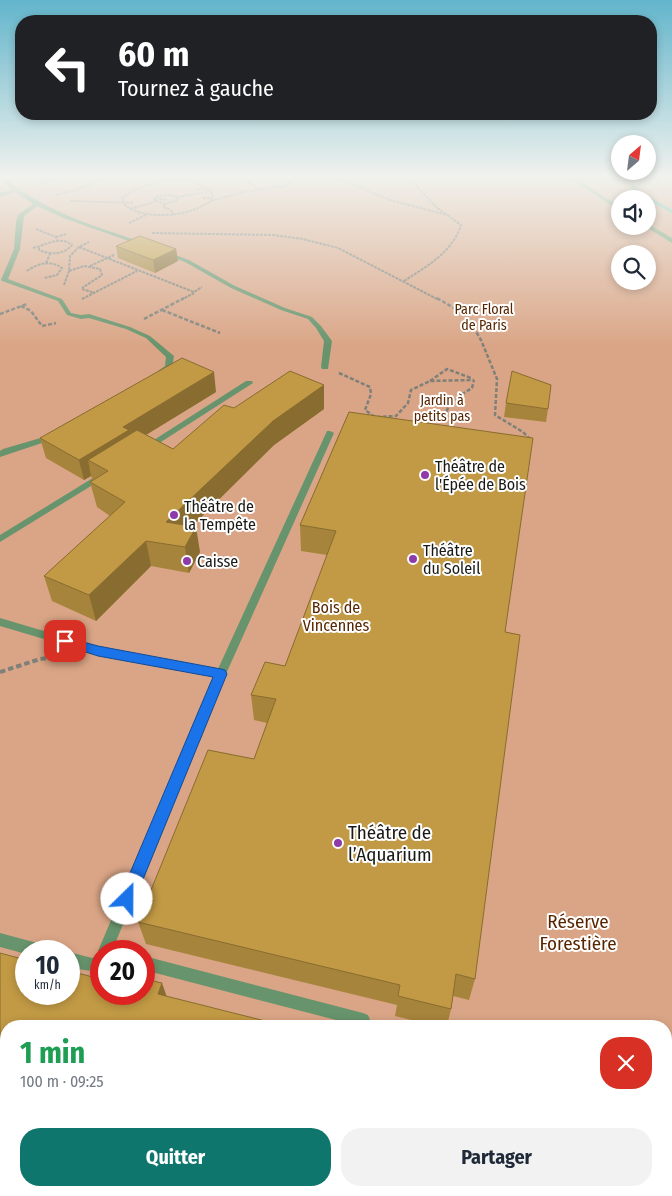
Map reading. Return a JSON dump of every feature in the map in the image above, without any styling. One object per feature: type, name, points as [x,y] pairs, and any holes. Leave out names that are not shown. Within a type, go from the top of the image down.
[{"type":"lane","points":[[18,234],[17,249],[4,280],[60,300],[69,314],[81,317],[89,316],[128,328],[148,337],[170,356],[169,367],[154,378]]},
{"type":"lane","points":[[113,234],[153,248]]},
{"type":"lane","points":[[660,234],[672,242]]},
{"type":"lane","points":[[161,251],[186,261],[215,278],[283,309],[310,318],[319,327],[328,341],[325,367]]},
{"type":"lane","points":[[141,451],[249,383]]},
{"type":"lane","points":[[110,940],[221,674],[330,433]]},
{"type":"lane","points":[[0,454],[6,450],[62,434]]},
{"type":"lane","points":[[0,539],[108,472]]},
{"type":"lane","points":[[0,622],[98,651],[221,674]]},
{"type":"lane","points":[[0,940],[15,944]]},
{"type":"lane","points":[[155,966],[363,1020]]},
{"type":"path","points":[[44,234],[56,239],[64,241],[72,245],[65,252],[50,254],[39,250],[39,247],[43,244],[56,239],[66,234]]},
{"type":"path","points":[[0,314],[51,296],[64,285],[69,277],[70,254],[79,247],[109,234]]},
{"type":"path","points":[[198,234],[273,235],[303,239],[338,248],[466,315],[481,340],[497,379],[495,415],[523,432],[529,438],[528,444]]},
{"type":"path","points":[[404,281],[449,248],[459,234]]},
{"type":"path","points":[[79,247],[194,292]]},
{"type":"path","points":[[46,263],[50,254]]},
{"type":"path","points":[[69,272],[78,267],[90,266],[114,255]]},
{"type":"path","points":[[29,275],[28,271],[31,268],[46,263],[59,265],[62,268],[69,267]]},
{"type":"path","points":[[90,266],[100,269],[102,275],[82,288],[95,293]]},
{"type":"path","points":[[41,278],[57,275],[62,268]]},
{"type":"path","points":[[82,299],[138,270]]},
{"type":"path","points":[[128,328],[194,292],[215,278]]},
{"type":"path","points":[[21,306],[31,311],[42,326],[81,317]]},
{"type":"path","points":[[161,310],[220,333]]},
{"type":"path","points":[[325,367],[370,387],[371,394],[365,410],[375,418],[396,416],[408,403],[411,390],[447,370],[474,380]]},
{"type":"path","points":[[430,381],[474,380]]},
{"type":"path","points":[[423,430],[430,422],[444,417],[447,404],[453,398],[472,388],[474,380]]},
{"type":"path","points":[[0,672],[40,659],[59,656]]},
{"type":"green space","name":"Bois de Vincennes","points":[[0,234],[672,234],[672,1020],[0,1020]]},
{"type":"building","points":[[140,236],[176,249],[153,260],[116,246]]},
{"type":"building","points":[[182,358],[214,372],[123,427],[129,430],[79,460],[40,438]]},
{"type":"building","points":[[290,371],[324,385],[273,421],[166,522],[196,527],[185,547],[146,541],[89,595],[44,576],[125,502],[90,482],[108,471],[88,460],[137,430],[173,449],[224,405],[234,408]]},
{"type":"building","points":[[512,371],[551,385],[548,409],[506,403]]},
{"type":"building","points":[[349,412],[533,438],[505,632],[520,635],[475,979],[456,974],[451,1009],[398,996],[400,985],[138,922],[208,750],[254,759],[276,699],[251,695],[265,662],[285,666],[336,531],[300,525]]},
{"type":"building","points":[[0,953],[15,957],[15,1005],[80,1005],[80,974],[90,976],[90,1005],[155,1005],[155,981],[162,983],[158,994],[261,1020],[0,1020]]},
{"type":"place","name":"Théâtre de l'Épée de Bois","points":[[425,475]]},
{"type":"place","name":"Théâtre de la Tempête","points":[[174,515]]},
{"type":"place","name":"Théâtre du Soleil","points":[[413,559]]},
{"type":"place","name":"Caisse","points":[[187,561]]},
{"type":"place","name":"Théâtre de l’Aquarium","points":[[338,843]]},
{"type":"route","points":[[65,641],[98,651],[221,674],[127,899]]},
{"type":"park label","name":"Parc Floral de Paris","points":[[484,318]]},
{"type":"park label","name":"Jardin à petits pas","points":[[442,408]]},
{"type":"park label","name":"Réserve Forestière","points":[[578,932]]}]
